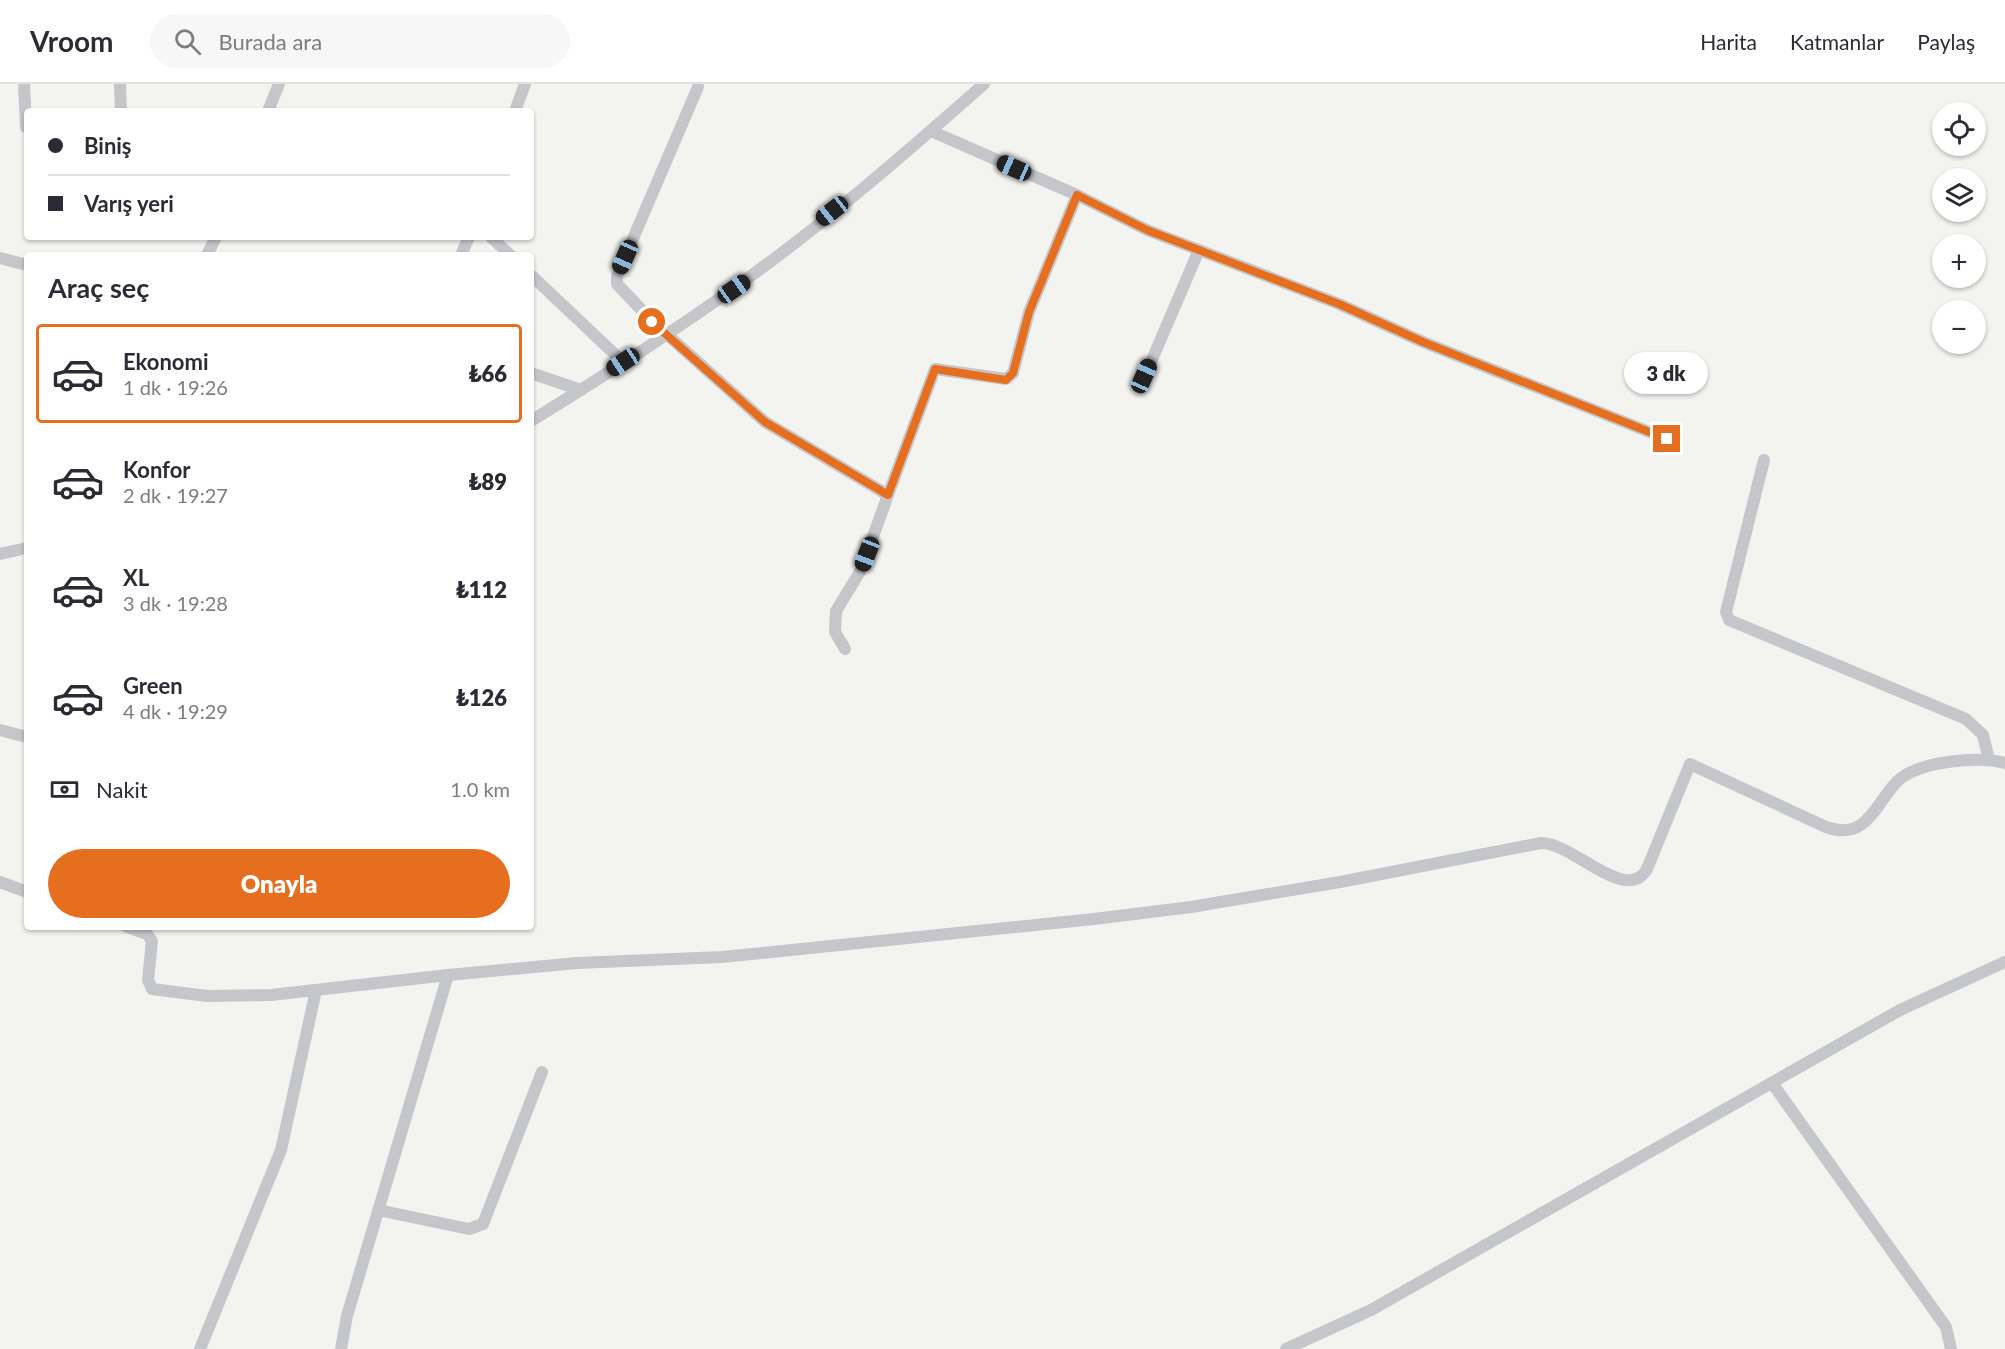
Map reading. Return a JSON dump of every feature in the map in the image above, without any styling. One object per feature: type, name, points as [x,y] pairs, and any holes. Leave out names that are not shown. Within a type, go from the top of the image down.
[{"type":"street","points":[[24,84],[25,108]]},
{"type":"street","points":[[120,84],[121,108]]},
{"type":"street","points":[[269,108],[279,84]]},
{"type":"street","points":[[516,108],[525,84]]},
{"type":"street","points":[[534,419],[667,335],[750,277],[931,131],[984,84]]},
{"type":"street","points":[[698,87],[616,278],[619,287],[667,335],[765,422],[888,495]]},
{"type":"street","points":[[931,131],[1077,195],[1147,230],[1339,304],[1423,342],[1667,439]]},
{"type":"street","points":[[845,649],[836,632],[836,611],[861,570],[935,369],[1006,380],[1013,373],[1029,312],[1077,195]]},
{"type":"street","points":[[494,240],[507,252]]},
{"type":"street","points":[[1144,376],[1199,250]]},
{"type":"street","points":[[0,258],[24,264]]},
{"type":"street","points":[[534,278],[623,362]]},
{"type":"street","points":[[534,374],[581,390]]},
{"type":"street","points":[[1764,460],[1726,612],[1728,620],[1966,719],[1983,735],[1989,760]]},
{"type":"street","points":[[0,554],[24,549]]},
{"type":"street","points":[[0,730],[24,736]]},
{"type":"street","points":[[136,930],[147,934],[152,941],[148,980],[154,990],[238,997],[577,963],[722,957],[1095,919],[1306,888],[1541,843],[1560,846],[1595,867],[1622,880],[1631,881],[1640,878],[1647,869],[1690,764],[1826,827],[1839,830],[1862,824],[1878,809],[1896,783],[1908,774],[1962,760],[1989,760],[2005,763]]},
{"type":"street","points":[[0,882],[24,891]]},
{"type":"street","points":[[1286,1349],[1371,1310],[1900,1010],[2005,962]]},
{"type":"street","points":[[341,1349],[347,1316],[448,975]]},
{"type":"street","points":[[200,1349],[281,1150],[316,990]]},
{"type":"street","points":[[378,1210],[469,1228],[483,1224],[542,1072]]},
{"type":"street","points":[[1772,1083],[1946,1327],[1951,1349]]},
{"type":"route","points":[[652,322],[765,422],[888,495],[935,369],[1006,380],[1013,373],[1029,312],[1077,195],[1147,230],[1242,269],[1339,304],[1514,380],[1667,439]]}]
